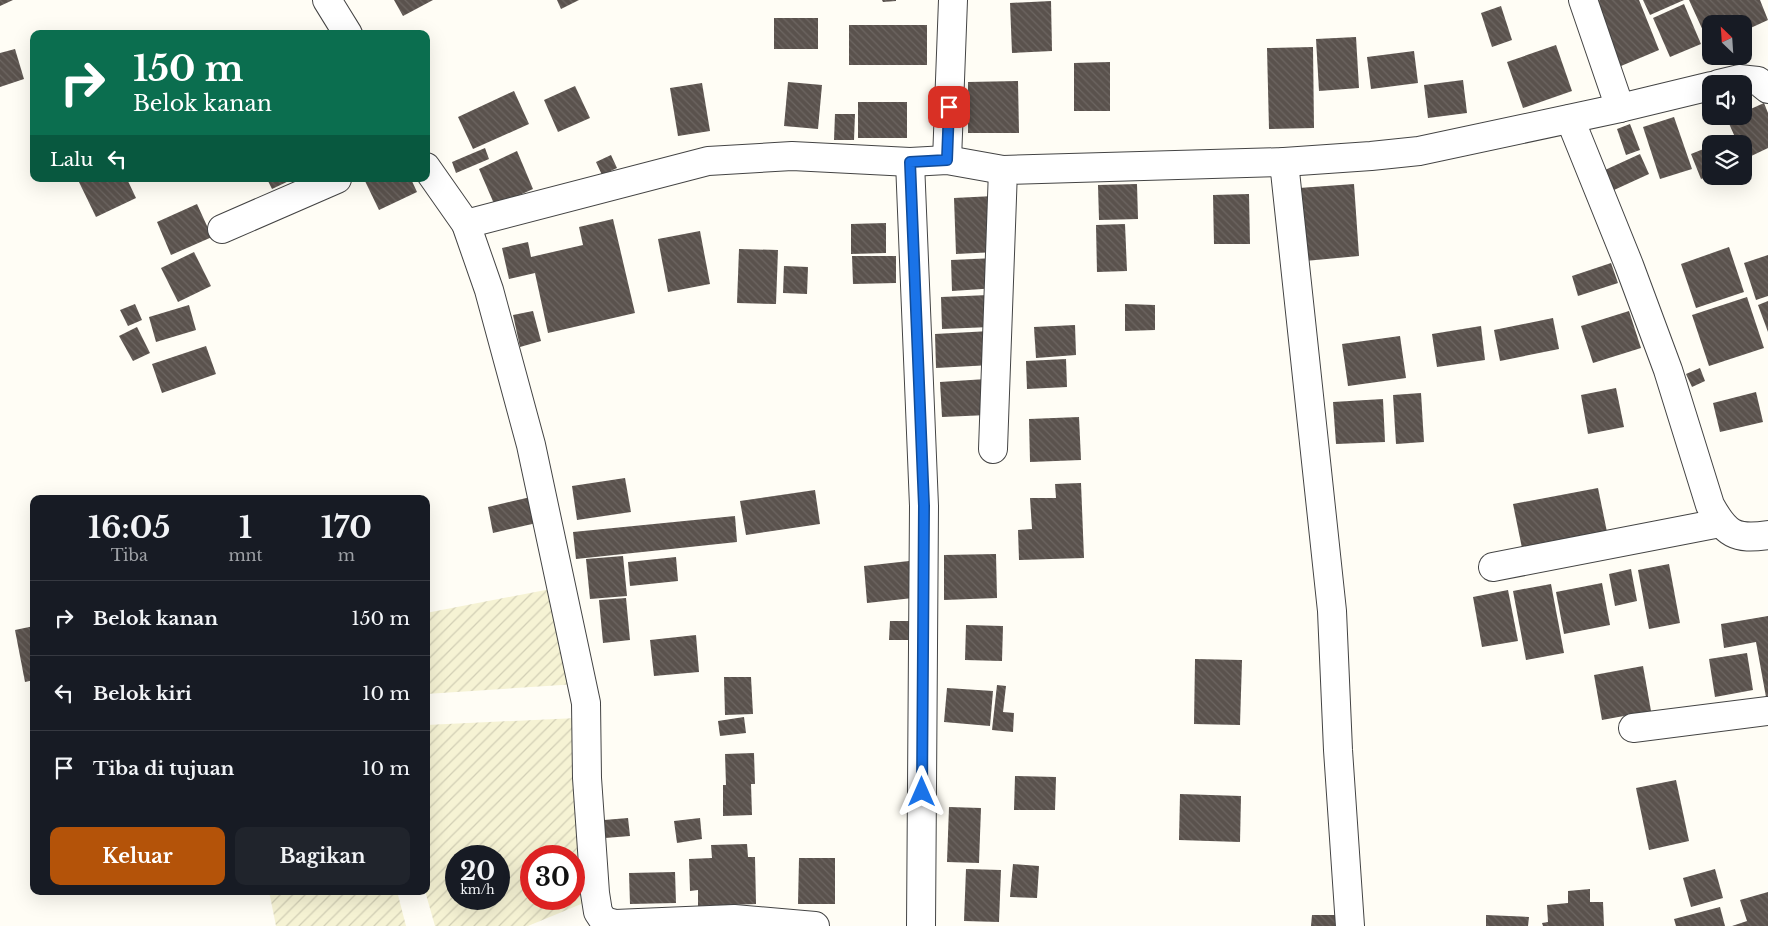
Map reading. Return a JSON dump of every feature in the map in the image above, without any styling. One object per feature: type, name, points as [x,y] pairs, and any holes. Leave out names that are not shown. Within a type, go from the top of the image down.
[{"type":"street","points":[[327,0],[346,30]]},
{"type":"street","points":[[947,160],[953,0]]},
{"type":"street","points":[[1583,0],[1620,108]]},
{"type":"street","points":[[1752,80],[1758,80],[1768,89]]},
{"type":"street","points":[[466,224],[708,161],[792,156],[910,162],[947,160],[1003,170],[1284,162],[1419,151],[1620,108],[1702,88]]},
{"type":"street","points":[[1570,119],[1629,264],[1668,370],[1710,506],[1720,523],[1735,536],[1757,537],[1768,535]]},
{"type":"street","points":[[910,162],[924,506],[921,926]]},
{"type":"street","points":[[1284,162],[1332,611],[1338,750],[1350,926]]},
{"type":"street","points":[[993,449],[1003,170]]},
{"type":"street","points":[[430,173],[466,224],[489,290],[531,445],[586,703],[587,778],[598,912],[604,921],[615,924],[734,919],[815,926]]},
{"type":"street","points":[[222,229],[330,182]]},
{"type":"street","points":[[1494,568],[1720,523]]},
{"type":"street","points":[[1633,728],[1768,711]]},
{"type":"shaded area","points":[[551,589],[577,684],[430,694],[430,612]]},
{"type":"shaded area","points":[[577,718],[583,845],[520,845],[520,910],[567,910],[528,926],[435,926],[426,895],[430,895],[430,725]]},
{"type":"shaded area","points":[[398,895],[406,926],[276,926],[270,896]]},
{"type":"building","points":[[0,0],[13,0],[0,6]]},
{"type":"building","points":[[394,0],[433,0],[403,16]]},
{"type":"building","points":[[557,0],[579,0],[561,9]]},
{"type":"building","points":[[882,0],[896,0],[896,1],[883,2]]},
{"type":"building","points":[[1600,0],[1639,0],[1659,50],[1621,66],[1595,2]]},
{"type":"building","points":[[1643,0],[1684,0],[1650,15]]},
{"type":"building","points":[[1689,0],[1760,0],[1768,20],[1752,27],[1752,15],[1702,15],[1702,28]]},
{"type":"building","points":[[1051,1],[1052,51],[1012,53],[1010,3]]},
{"type":"building","points":[[1684,4],[1701,44],[1670,57],[1653,18]]},
{"type":"building","points":[[1501,6],[1512,40],[1492,47],[1481,13]]},
{"type":"building","points":[[774,18],[818,18],[818,49],[774,49]]},
{"type":"building","points":[[849,25],[927,25],[927,65],[849,65]]},
{"type":"building","points":[[1356,37],[1359,88],[1319,91],[1316,39]]},
{"type":"building","points":[[1556,45],[1572,91],[1523,108],[1507,62]]},
{"type":"building","points":[[1313,47],[1314,128],[1269,129],[1267,48]]},
{"type":"building","points":[[15,49],[24,79],[0,87],[0,53]]},
{"type":"building","points":[[1414,51],[1418,83],[1371,89],[1367,57]]},
{"type":"building","points":[[1110,62],[1110,111],[1074,111],[1074,63]]},
{"type":"building","points":[[1463,80],[1467,113],[1428,118],[1424,85]]},
{"type":"building","points":[[1018,81],[1019,133],[968,133],[968,82]]},
{"type":"building","points":[[788,82],[822,85],[818,129],[784,126]]},
{"type":"building","points":[[702,83],[710,131],[678,136],[670,88]]},
{"type":"building","points":[[575,86],[590,118],[558,132],[544,100]]},
{"type":"building","points":[[514,91],[529,124],[473,149],[458,117]]},
{"type":"building","points":[[858,102],[907,102],[907,138],[858,138]]},
{"type":"building","points":[[1764,103],[1768,113],[1768,148],[1752,156],[1752,135],[1734,135],[1730,125],[1752,125],[1752,108]]},
{"type":"building","points":[[835,114],[855,114],[854,140],[834,140]]},
{"type":"building","points":[[1674,117],[1692,169],[1660,179],[1643,127]]},
{"type":"building","points":[[1630,124],[1640,150],[1626,155],[1617,129]]},
{"type":"building","points":[[485,148],[489,159],[456,173],[452,162]]},
{"type":"building","points":[[1702,150],[1702,179],[1701,179],[1691,154]]},
{"type":"building","points":[[517,151],[533,189],[495,206],[479,169]]},
{"type":"building","points":[[1640,154],[1649,174],[1614,190],[1605,170]]},
{"type":"building","points":[[611,155],[617,168],[602,175],[596,162]]},
{"type":"building","points":[[79,182],[128,182],[136,198],[96,217]]},
{"type":"building","points":[[268,182],[287,182],[272,189]]},
{"type":"building","points":[[365,182],[412,182],[417,192],[379,210]]},
{"type":"building","points":[[1137,184],[1138,219],[1099,220],[1098,185]]},
{"type":"building","points":[[1354,184],[1359,256],[1305,261],[1299,188]]},
{"type":"building","points":[[1249,194],[1250,244],[1214,244],[1213,195]]},
{"type":"building","points":[[994,196],[996,252],[956,254],[954,198]]},
{"type":"building","points":[[197,204],[212,237],[171,255],[157,222]]},
{"type":"building","points":[[613,219],[635,313],[548,333],[535,273],[509,279],[502,248],[528,242],[531,257],[583,245],[579,227]]},
{"type":"building","points":[[886,223],[886,253],[851,254],[851,224]]},
{"type":"building","points":[[1125,224],[1127,271],[1097,272],[1096,225]]},
{"type":"building","points":[[700,231],[710,284],[668,292],[658,239]]},
{"type":"building","points":[[1729,247],[1744,292],[1696,308],[1681,264]]},
{"type":"building","points":[[739,249],[778,250],[776,304],[737,303]]},
{"type":"building","points":[[194,252],[211,286],[178,302],[161,268]]},
{"type":"building","points":[[1768,255],[1768,296],[1756,300],[1744,263]]},
{"type":"building","points":[[852,256],[896,256],[896,283],[853,284]]},
{"type":"building","points":[[996,258],[997,288],[952,291],[951,260]]},
{"type":"building","points":[[1611,263],[1618,283],[1578,296],[1572,276]]},
{"type":"building","points":[[784,266],[808,267],[807,294],[783,293]]},
{"type":"building","points":[[989,295],[990,327],[942,329],[941,297]]},
{"type":"building","points":[[1747,297],[1764,348],[1709,366],[1692,315]]},
{"type":"building","points":[[1768,301],[1768,332],[1758,305]]},
{"type":"building","points":[[135,304],[142,320],[128,326],[120,310]]},
{"type":"building","points":[[1125,304],[1155,305],[1155,330],[1125,331]]},
{"type":"building","points":[[189,305],[196,330],[156,342],[149,317]]},
{"type":"building","points":[[533,311],[541,341],[520,347],[513,315]]},
{"type":"building","points":[[1629,311],[1641,348],[1593,363],[1581,326]]},
{"type":"building","points":[[1553,318],[1559,349],[1500,361],[1494,330]]},
{"type":"building","points":[[1075,325],[1076,355],[1036,358],[1034,327]]},
{"type":"building","points":[[1481,326],[1485,360],[1437,367],[1432,334]]},
{"type":"building","points":[[137,327],[150,353],[133,361],[119,336]]},
{"type":"building","points":[[990,331],[991,365],[936,368],[935,334]]},
{"type":"building","points":[[1400,336],[1406,378],[1348,386],[1342,344]]},
{"type":"building","points":[[206,346],[216,374],[162,393],[152,364]]},
{"type":"building","points":[[1066,359],[1067,387],[1027,389],[1026,361]]},
{"type":"building","points":[[1700,368],[1705,381],[1692,387],[1686,374]]},
{"type":"building","points":[[986,379],[988,415],[942,417],[940,382]]},
{"type":"building","points":[[1616,388],[1624,427],[1588,434],[1581,395]]},
{"type":"building","points":[[1756,392],[1763,422],[1720,432],[1713,403]]},
{"type":"building","points":[[1421,393],[1424,442],[1396,444],[1393,395]]},
{"type":"building","points":[[1383,399],[1385,442],[1336,444],[1333,402]]},
{"type":"building","points":[[1079,417],[1081,460],[1030,462],[1029,419]]},
{"type":"building","points":[[625,478],[631,512],[577,520],[572,486]]},
{"type":"building","points":[[1081,483],[1084,558],[1019,560],[1018,530],[1032,529],[1030,498],[1056,498],[1055,484]]},
{"type":"building","points":[[1598,488],[1608,537],[1523,553],[1513,504]]},
{"type":"building","points":[[815,490],[820,524],[746,535],[740,501]]},
{"type":"building","points":[[535,496],[541,522],[493,533],[488,507]]},
{"type":"building","points":[[735,516],[737,542],[576,559],[573,532]]},
{"type":"building","points":[[996,554],[997,598],[944,600],[944,555]]},
{"type":"building","points":[[623,556],[627,596],[590,599],[586,559]]},
{"type":"building","points":[[676,557],[678,581],[630,586],[628,562]]},
{"type":"building","points":[[909,561],[913,598],[867,603],[864,566]]},
{"type":"building","points":[[1669,564],[1680,623],[1649,629],[1638,570]]},
{"type":"building","points":[[1631,569],[1637,601],[1615,606],[1609,574]]},
{"type":"building","points":[[1602,583],[1610,625],[1564,634],[1556,592]]},
{"type":"building","points":[[1551,584],[1564,653],[1526,660],[1513,591]]},
{"type":"building","points":[[1508,590],[1518,641],[1482,647],[1473,597]]},
{"type":"building","points":[[626,598],[630,640],[603,643],[599,600]]},
{"type":"building","points":[[1768,616],[1768,697],[1766,697],[1756,642],[1724,648],[1721,624]]},
{"type":"building","points":[[890,621],[920,621],[919,640],[889,640]]},
{"type":"building","points":[[966,625],[1003,626],[1002,661],[965,660]]},
{"type":"building","points":[[30,627],[30,681],[25,682],[15,630]]},
{"type":"building","points":[[696,635],[699,672],[654,676],[650,640]]},
{"type":"building","points":[[1747,653],[1753,690],[1715,697],[1709,659]]},
{"type":"building","points":[[1195,659],[1242,660],[1240,725],[1194,724]]},
{"type":"building","points":[[1643,666],[1651,711],[1602,720],[1594,675]]},
{"type":"building","points":[[724,677],[751,677],[753,714],[725,715]]},
{"type":"building","points":[[997,685],[1006,686],[1003,712],[1014,713],[1013,732],[992,730]]},
{"type":"building","points":[[947,688],[993,691],[990,726],[944,722]]},
{"type":"building","points":[[744,717],[746,733],[720,736],[718,721]]},
{"type":"building","points":[[754,753],[755,784],[751,784],[752,815],[723,816],[723,785],[726,785],[725,754]]},
{"type":"building","points":[[1015,776],[1056,777],[1055,810],[1014,810]]},
{"type":"building","points":[[1676,780],[1689,841],[1649,850],[1636,788]]},
{"type":"building","points":[[1180,794],[1241,796],[1240,842],[1179,840]]},
{"type":"building","points":[[949,807],[981,808],[979,863],[947,862]]},
{"type":"building","points":[[628,818],[630,836],[605,838],[604,820]]},
{"type":"building","points":[[700,818],[702,839],[677,843],[674,821]]},
{"type":"building","points":[[747,844],[748,857],[755,857],[756,904],[698,906],[698,890],[690,891],[689,859],[712,858],[711,845]]},
{"type":"building","points":[[799,858],[835,858],[835,904],[798,904]]},
{"type":"building","points":[[1013,864],[1039,866],[1037,898],[1010,897]]},
{"type":"building","points":[[966,869],[1001,870],[999,922],[964,921]]},
{"type":"building","points":[[1715,869],[1723,898],[1691,907],[1683,878]]},
{"type":"building","points":[[675,872],[676,903],[630,904],[629,873]]},
{"type":"building","points":[[1590,889],[1590,902],[1603,902],[1604,926],[1543,926],[1542,923],[1548,922],[1547,905],[1568,903],[1568,891]]},
{"type":"building","points":[[1768,892],[1768,926],[1732,926],[1747,921],[1740,900]]},
{"type":"building","points":[[1720,907],[1725,926],[1676,926],[1674,919]]},
{"type":"building","points":[[1312,915],[1343,915],[1343,926],[1311,926]]},
{"type":"building","points":[[1486,915],[1529,917],[1528,926],[1486,926]]},
{"type":"route","points":[[922,792],[924,506],[910,162],[947,160],[949,107]]}]
